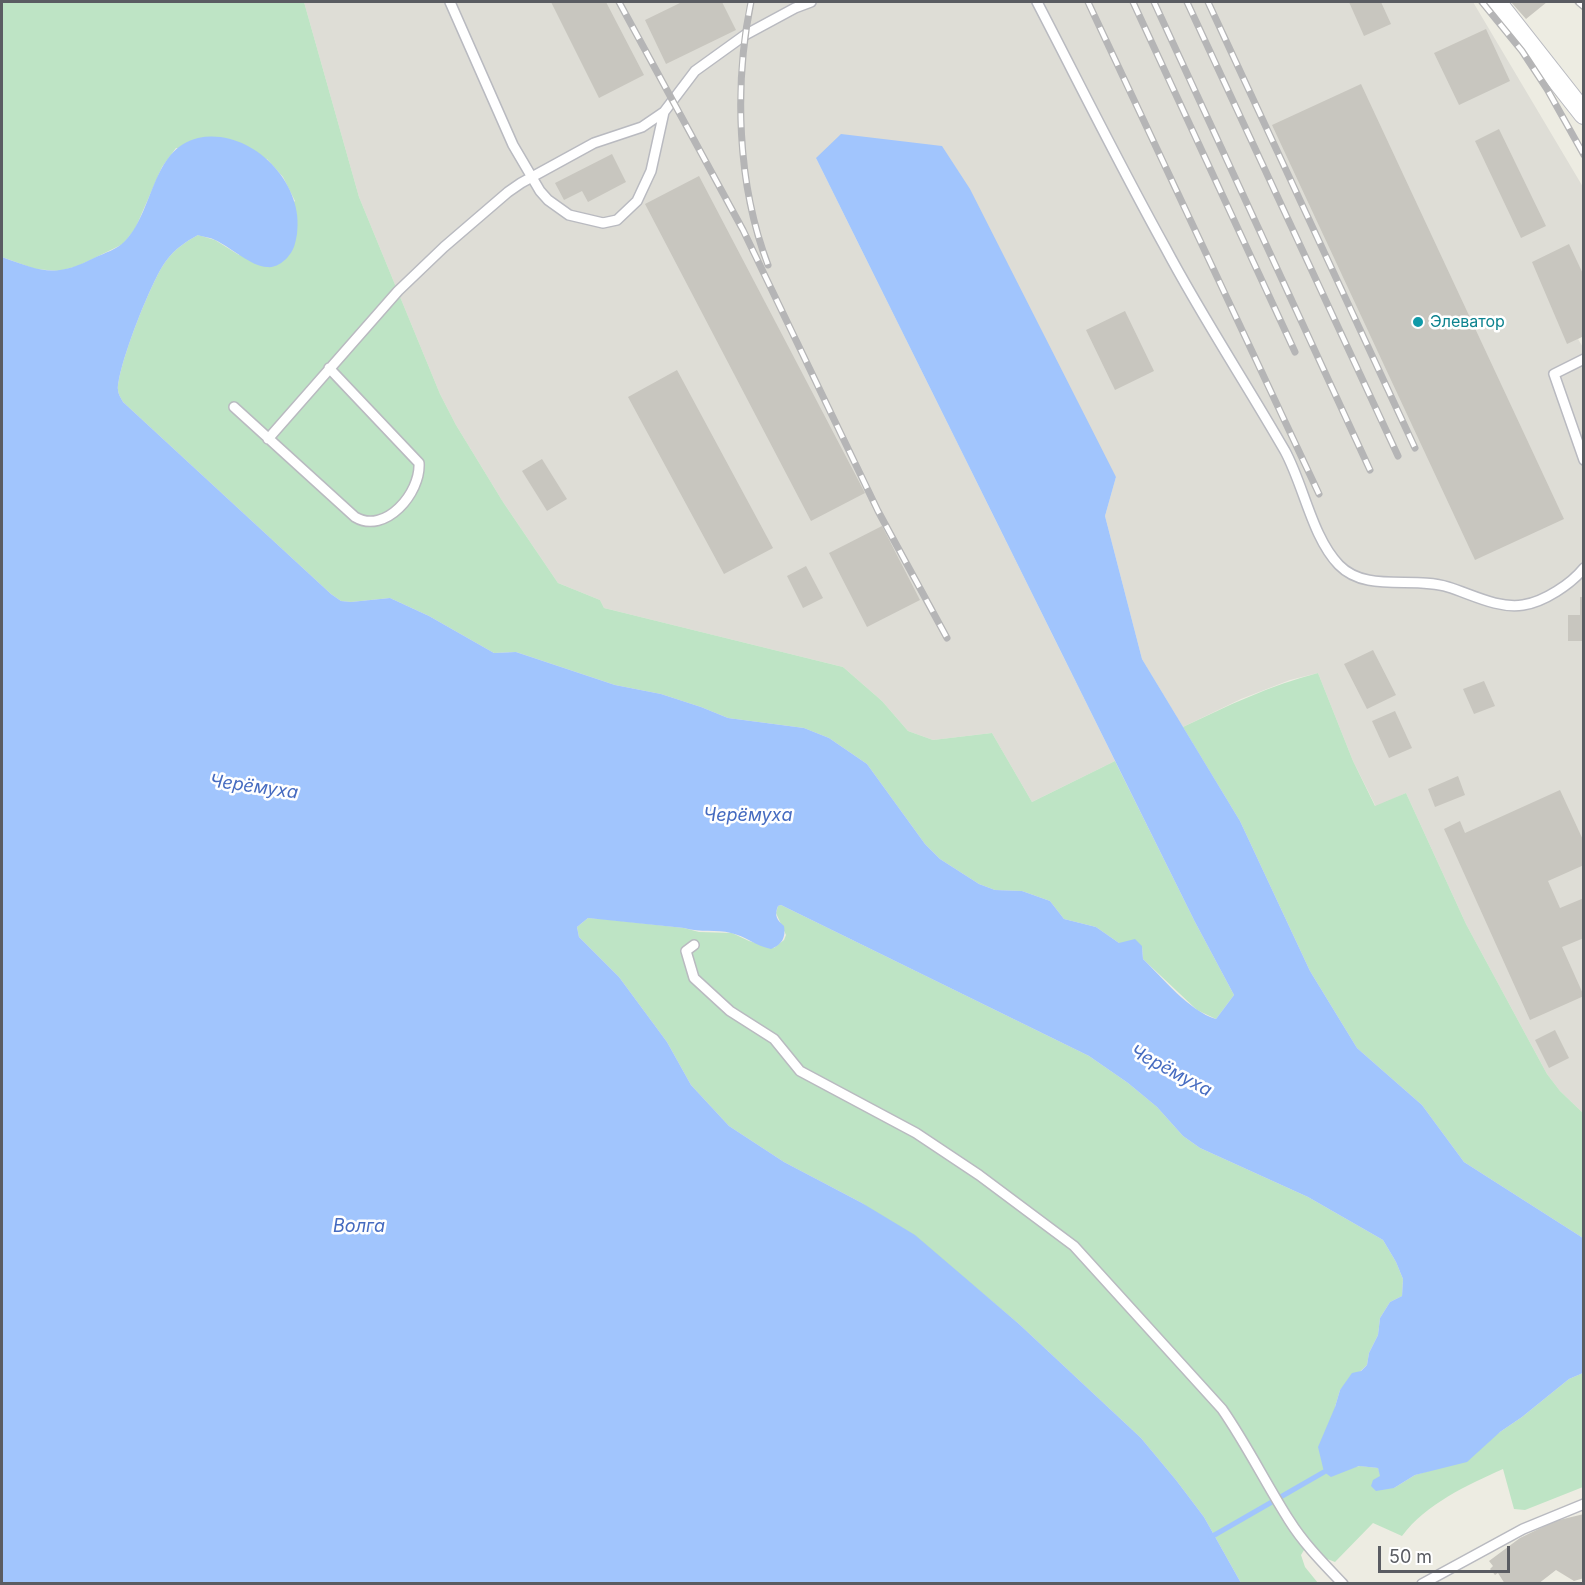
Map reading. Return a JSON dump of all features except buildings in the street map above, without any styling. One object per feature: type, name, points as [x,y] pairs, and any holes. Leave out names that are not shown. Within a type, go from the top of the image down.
[{"type":"street","points":[[1496,2],[1584,114]]},
{"type":"lane","points":[[450,2],[513,145],[531,178],[548,200],[569,216],[603,223],[617,220],[637,201],[651,171],[664,112]]},
{"type":"lane","points":[[268,439],[376,314],[419,270],[508,192],[594,143],[642,127],[664,112],[695,71],[709,60],[745,34],[811,2]]},
{"type":"lane","points":[[1036,2],[1165,248],[1287,456],[1325,545],[1340,566],[1351,574],[1373,582],[1430,582],[1498,603],[1522,605],[1559,590],[1570,583],[1584,568]]},
{"type":"lane","points":[[1584,359],[1554,374],[1584,460]]},
{"type":"lane","points":[[234,407],[355,517],[370,523],[385,519],[403,503],[416,481],[420,463],[329,368]]},
{"type":"lane","points":[[694,945],[686,951],[694,978],[730,1011],[774,1039],[800,1071],[916,1133],[987,1181],[1074,1246],[1222,1409],[1242,1437],[1290,1522],[1343,1584]]},
{"type":"lane","points":[[1422,1584],[1523,1529],[1584,1504]]},
{"type":"shaded area","points":[[304,2],[1473,2],[1583,187],[1584,336],[1578,339],[1584,349],[1583,1113],[1560,1091],[1547,1074],[1466,924],[1406,793],[1376,807],[1353,761],[1318,673],[1290,680],[1241,699],[1183,727],[1142,659],[1105,516],[1116,477],[816,158],[1115,761],[1032,802],[992,733],[933,740],[908,731],[882,701],[843,667],[604,608],[600,600],[558,583],[503,502],[440,394],[359,197]]},
{"type":"green space","points":[[2,2],[304,2],[359,197],[440,394],[503,502],[558,583],[600,600],[604,608],[843,667],[882,701],[908,731],[933,740],[992,733],[1032,802],[1115,761],[1234,995],[1216,1019],[1197,1010],[1143,959],[1142,946],[1119,943],[1096,927],[1064,919],[1050,901],[1022,891],[995,890],[979,884],[940,859],[925,844],[867,764],[829,738],[804,728],[728,718],[661,694],[615,685],[516,652],[494,653],[429,616],[390,598],[351,602],[341,601],[331,594],[123,402],[118,392],[123,363],[136,324],[152,286],[166,261],[180,246],[198,235],[215,240],[239,255],[295,201],[283,177],[267,159],[176,148],[162,167],[135,229],[123,244],[78,266],[59,271],[35,269],[2,257]]},
{"type":"green space","points":[[1318,673],[1353,761],[1375,806],[1406,793],[1466,924],[1547,1074],[1560,1091],[1583,1113],[1583,1238],[1464,1162],[1422,1105],[1357,1048],[1310,971],[1240,821],[1183,727],[1266,690]]},
{"type":"green space","points":[[781,905],[1089,1056],[1157,1107],[1183,1136],[1200,1148],[1308,1197],[1383,1240],[1403,1279],[1402,1296],[1390,1302],[1380,1318],[1378,1335],[1369,1353],[1367,1365],[1340,1390],[1335,1407],[1350,1468],[1360,1466],[1378,1468],[1381,1476],[1394,1488],[1415,1475],[1435,1469],[1500,1432],[1569,1379],[1583,1373],[1583,1487],[1525,1510],[1514,1509],[1503,1469],[1448,1496],[1423,1514],[1402,1536],[1373,1523],[1335,1562],[1304,1550],[1301,1555],[1305,1567],[1318,1583],[1241,1583],[1204,1517],[1141,1438],[1019,1324],[975,1287],[862,1203],[784,1162],[729,1126],[691,1085],[667,1042],[619,977],[579,937],[577,927],[588,918],[604,919],[684,928],[699,932],[732,933],[749,941],[774,948],[784,940],[786,935],[776,913],[778,906]]},
{"type":"water","name":"Волга","points":[[841,134],[942,146],[970,189],[1116,477],[1105,516],[1142,659],[1240,821],[1310,971],[1357,1048],[1422,1105],[1464,1162],[1583,1238],[1583,1373],[1569,1379],[1500,1432],[1467,1462],[1415,1475],[1394,1488],[1376,1491],[1371,1486],[1373,1480],[1380,1476],[1378,1468],[1359,1466],[1331,1477],[1324,1472],[1318,1447],[1340,1390],[1352,1373],[1361,1371],[1367,1365],[1369,1353],[1378,1335],[1380,1318],[1390,1302],[1402,1296],[1403,1279],[1383,1240],[1308,1197],[1200,1148],[1183,1136],[1157,1107],[1089,1056],[781,905],[778,906],[776,915],[784,926],[784,937],[778,945],[771,949],[736,934],[725,932],[588,918],[577,927],[579,937],[619,977],[667,1042],[691,1085],[729,1126],[784,1162],[862,1203],[915,1235],[1019,1324],[1141,1438],[1204,1517],[1241,1583],[2,1583],[2,257],[39,269],[59,270],[82,264],[118,247],[134,230],[162,168],[183,144],[198,138],[218,137],[237,141],[270,162],[283,178],[292,196],[297,214],[295,244],[285,260],[270,267],[255,264],[221,243],[198,235],[177,249],[160,271],[144,304],[123,363],[118,393],[123,402],[331,594],[341,601],[351,602],[390,598],[429,616],[494,653],[516,652],[615,685],[661,694],[728,718],[804,728],[829,738],[867,764],[925,844],[940,859],[979,884],[995,890],[1022,891],[1050,901],[1064,919],[1096,927],[1119,943],[1135,939],[1142,946],[1143,959],[1186,1002],[1206,1015],[1216,1019],[1234,995],[1195,922],[816,158]]},
{"type":"waterway","points":[[1211,1537],[1324,1472]]},
{"type":"railway","points":[[619,2],[743,230],[878,511],[947,638]]},
{"type":"railway","points":[[751,2],[742,67],[742,134],[750,201],[768,265]]},
{"type":"railway","points":[[1088,2],[1319,494]]},
{"type":"railway","points":[[1133,2],[1295,352]]},
{"type":"railway","points":[[1154,2],[1370,470]]},
{"type":"railway","points":[[1187,2],[1398,456]]},
{"type":"railway","points":[[1208,2],[1415,448]]},
{"type":"railway","points":[[1482,2],[1522,51],[1547,89],[1584,155]]},
{"type":"railway","points":[[1578,2],[1584,7]]},
{"type":"place","name":"Элеватор","points":[[1418,322]]},
{"type":"water label","name":"Черёмуха","points":[[254,787]]},
{"type":"water label","name":"Черёмуха","points":[[748,816]]},
{"type":"water label","name":"Черёмуха","points":[[1171,1071]]}]
